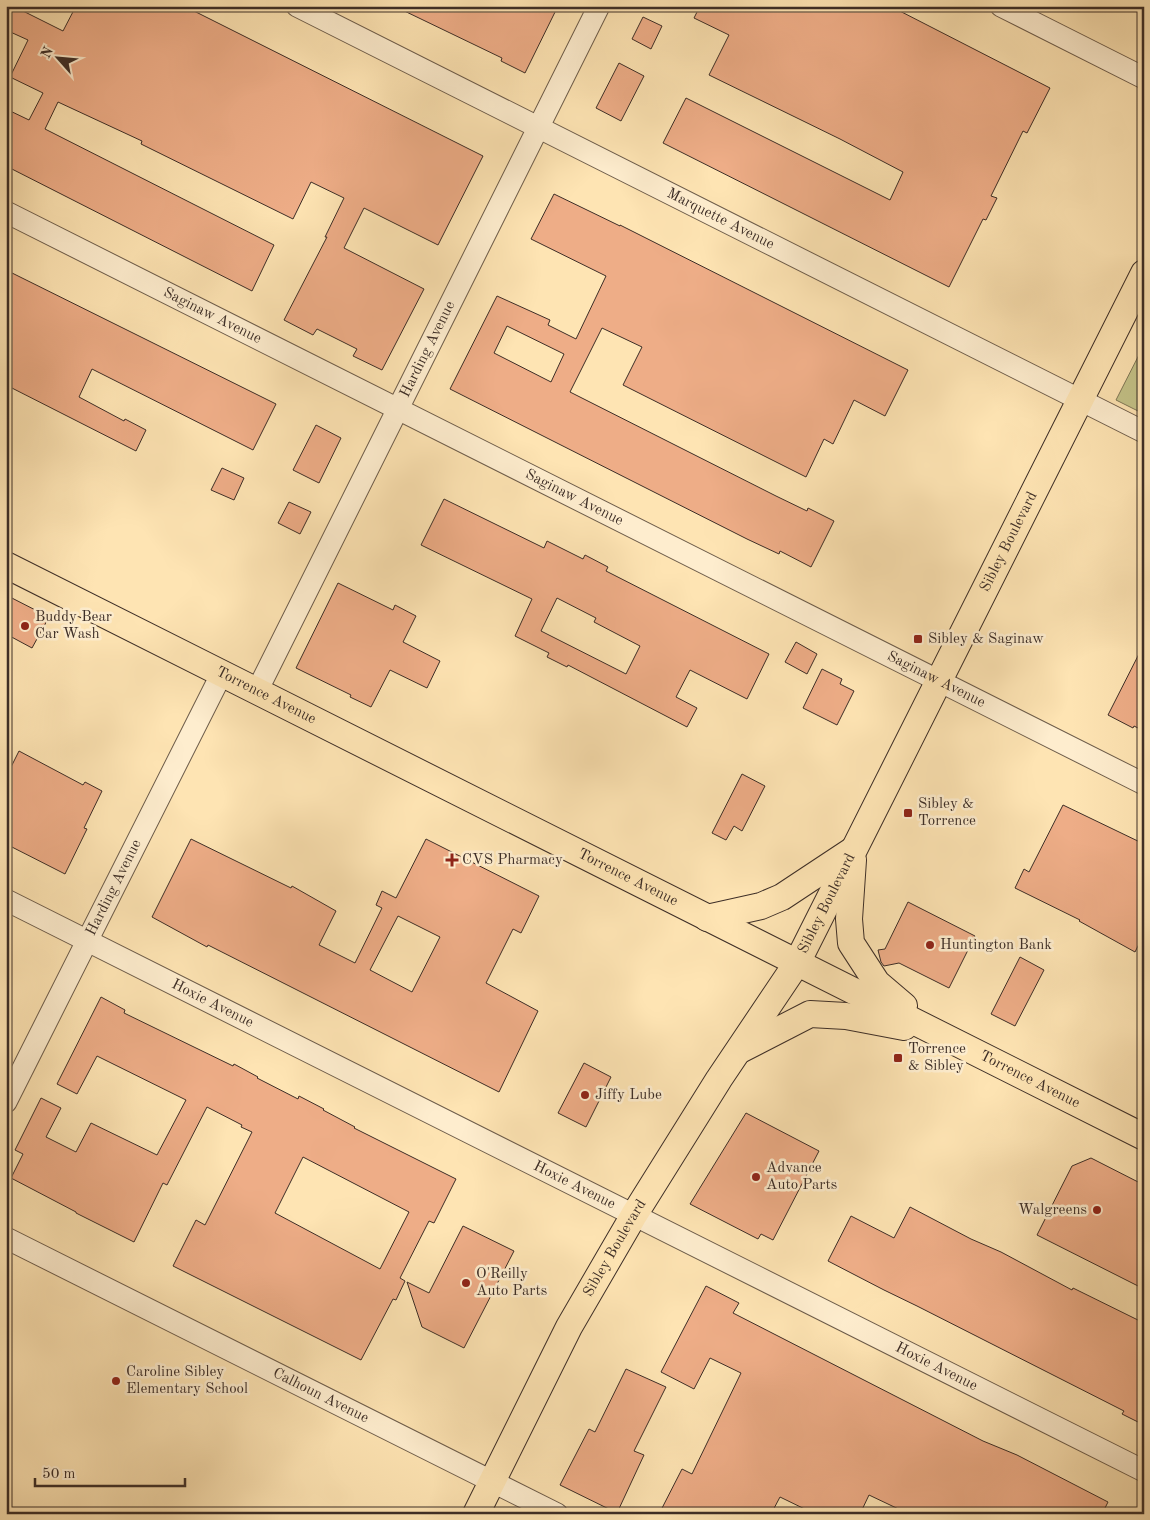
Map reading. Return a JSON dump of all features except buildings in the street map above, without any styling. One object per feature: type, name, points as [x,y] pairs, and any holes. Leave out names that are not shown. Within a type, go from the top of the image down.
[{"type":"main road","name":"Sibley Boulevard","points":[[476,1514],[569,1327],[634,1215],[737,1052],[797,963],[1144,273]]},
{"type":"main road","name":"Torrence Avenue","points":[[6,565],[1144,1137]]},
{"type":"main road","points":[[707,918],[761,906],[782,897],[853,849]]},
{"type":"main road","points":[[853,849],[849,919],[851,943],[877,983],[935,1032]]},
{"type":"main road","points":[[737,1052],[810,1014],[846,1016],[935,1032]]},
{"type":"street","name":"Marquette Avenue","points":[[297,6],[1144,432]]},
{"type":"street","name":"Harding Avenue","points":[[257,691],[599,6]]},
{"type":"street","points":[[1001,6],[1144,78]]},
{"type":"street","name":"Saginaw Avenue","points":[[6,212],[1144,784]]},
{"type":"street","name":"Harding Avenue","points":[[6,1102],[222,673]]},
{"type":"street","name":"Hoxie Avenue","points":[[6,900],[1144,1471]]},
{"type":"street","name":"Calhoun Avenue","points":[[6,1238],[557,1514]]},
{"type":"shaded area","points":[[1144,345],[1144,414],[1116,400]]},
{"type":"place","name":"Buddy Bear Car Wash","points":[[25,626]]},
{"type":"place","name":"Sibley & Saginaw","points":[[918,639]]},
{"type":"place","name":"Sibley & Torrence","points":[[908,813]]},
{"type":"place","name":"CVS Pharmacy","points":[[452,860]]},
{"type":"place","name":"Huntington Bank","points":[[930,945]]},
{"type":"place","name":"Torrence & Sibley","points":[[898,1058]]},
{"type":"place","name":"Jiffy Lube","points":[[585,1095]]},
{"type":"place","name":"Advance Auto Parts","points":[[756,1177]]},
{"type":"place","name":"Walgreens","points":[[1097,1210]]},
{"type":"place","name":"O'Reilly Auto Parts","points":[[466,1283]]},
{"type":"place","name":"Caroline Sibley Elementary School","points":[[116,1381]]}]
